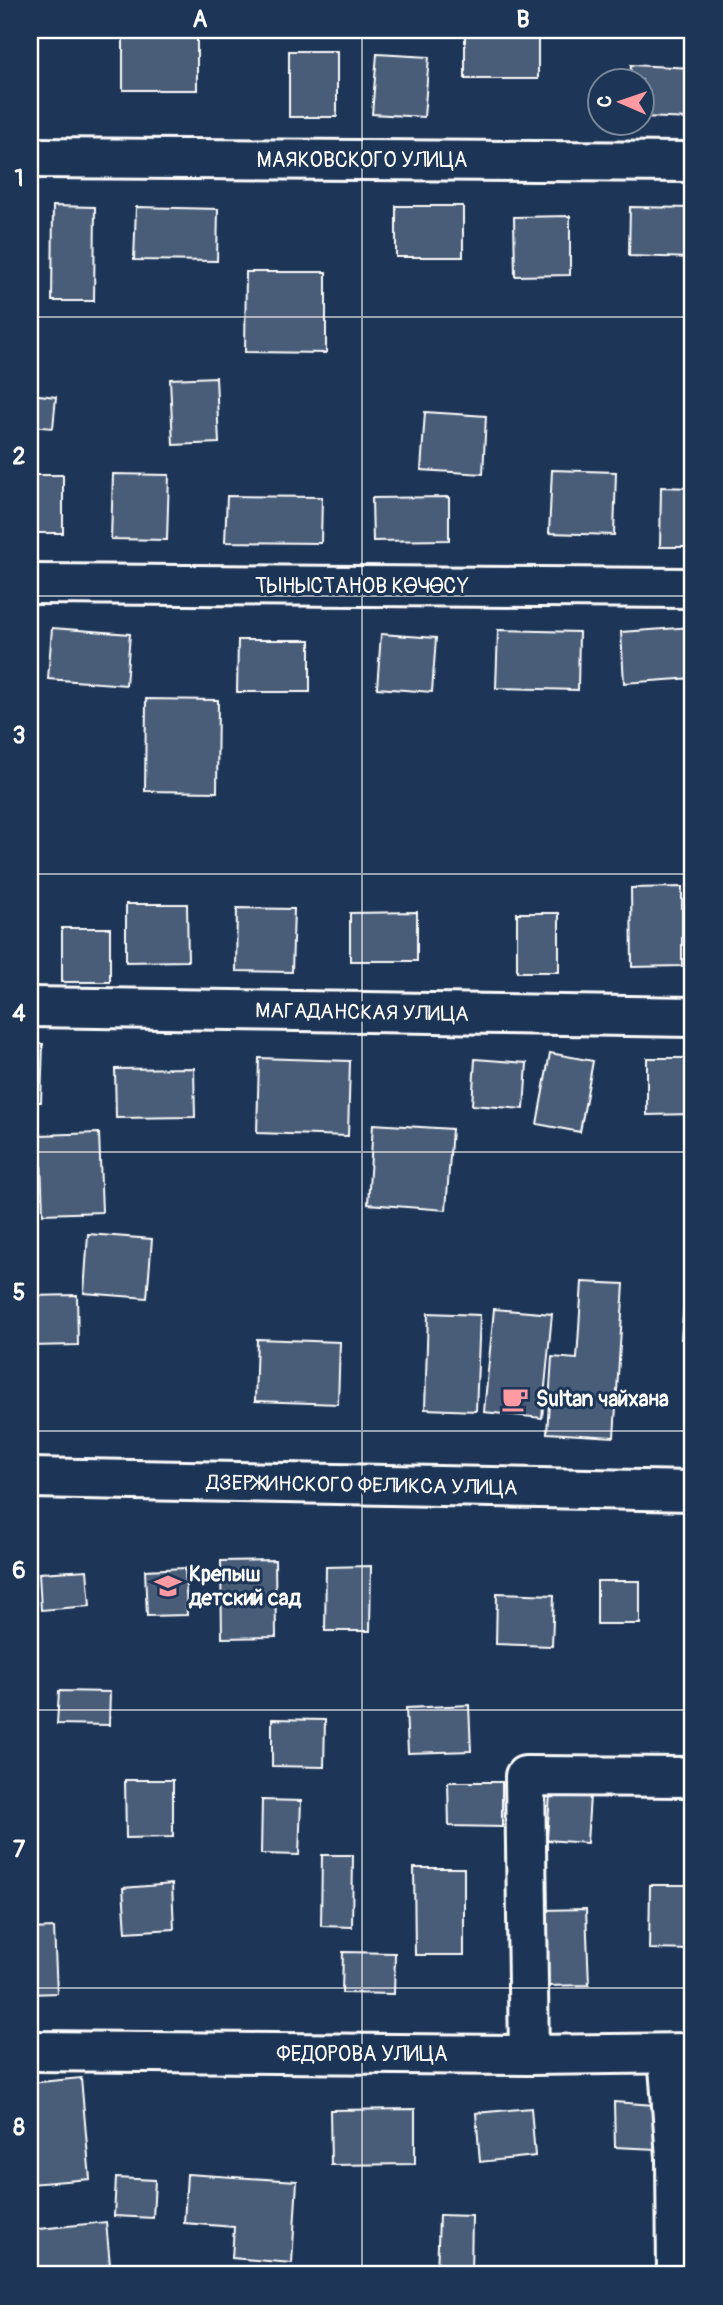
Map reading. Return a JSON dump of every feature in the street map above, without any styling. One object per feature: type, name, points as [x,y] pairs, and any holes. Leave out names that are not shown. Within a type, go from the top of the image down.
[{"type":"street","name":"МАЯКОВСКОГО УЛИЦА","points":[[30,158],[693,162]]},
{"type":"street","name":"ТЫНЫСТАНОВ КӨЧӨСҮ","points":[[30,584],[693,588]]},
{"type":"street","name":"МАГАДАНСКАЯ УЛИЦА","points":[[30,1007],[693,1017]]},
{"type":"street","name":"ДЗЕРЖИНСКОГО ФЕЛИКСА УЛИЦА","points":[[30,1478],[693,1491]]},
{"type":"street","points":[[530,2055],[526,1776],[693,1777]]},
{"type":"street","name":"ФЕДОРОВА УЛИЦА","points":[[30,2051],[681,2054]]},
{"type":"street","points":[[677,2275],[676,2157],[681,2054]]},
{"type":"building","points":[[123,30],[197,30],[197,90],[123,90]]},
{"type":"building","points":[[465,30],[538,30],[538,79],[465,79]]},
{"type":"building","points":[[289,51],[337,51],[337,117],[289,117]]},
{"type":"building","points":[[377,54],[429,57],[424,117],[372,114]]},
{"type":"building","points":[[656,66],[693,68],[693,119],[656,118]]},
{"type":"building","points":[[30,203],[35,203],[35,253],[30,253]]},
{"type":"building","points":[[53,206],[95,207],[94,301],[52,301]]},
{"type":"building","points":[[396,206],[463,206],[463,257],[396,257]]},
{"type":"building","points":[[136,207],[218,209],[217,261],[134,260]]},
{"type":"building","points":[[630,207],[693,208],[693,258],[629,256]]},
{"type":"building","points":[[570,216],[570,275],[515,276],[514,217]]},
{"type":"building","points":[[246,272],[326,272],[326,353],[245,352]]},
{"type":"building","points":[[216,377],[219,443],[173,445],[170,379]]},
{"type":"building","points":[[30,394],[56,397],[53,428],[30,426]]},
{"type":"building","points":[[425,412],[486,416],[483,474],[421,470]]},
{"type":"building","points":[[552,470],[616,472],[614,535],[549,533]]},
{"type":"building","points":[[113,474],[169,475],[167,540],[111,539]]},
{"type":"building","points":[[30,475],[63,475],[63,533],[30,533]]},
{"type":"building","points":[[661,487],[693,488],[693,547],[660,547]]},
{"type":"building","points":[[227,496],[322,497],[321,543],[225,542]]},
{"type":"building","points":[[449,497],[449,540],[373,541],[372,498]]},
{"type":"building","points":[[693,627],[693,678],[624,683],[621,632]]},
{"type":"building","points":[[52,628],[130,634],[126,685],[48,679]]},
{"type":"building","points":[[498,630],[579,632],[578,690],[496,688]]},
{"type":"building","points":[[381,634],[436,638],[432,692],[377,688]]},
{"type":"building","points":[[238,640],[310,640],[310,692],[237,692]]},
{"type":"building","points":[[146,699],[218,700],[217,792],[145,791]]},
{"type":"building","points":[[682,887],[682,966],[632,967],[631,888]]},
{"type":"building","points":[[126,904],[187,904],[188,961],[126,962]]},
{"type":"building","points":[[237,908],[294,909],[292,972],[236,971]]},
{"type":"building","points":[[417,912],[417,961],[350,961],[350,913]]},
{"type":"building","points":[[517,913],[559,913],[559,972],[517,972]]},
{"type":"building","points":[[62,928],[110,928],[110,982],[62,982]]},
{"type":"building","points":[[30,1044],[43,1044],[41,1102],[30,1102]]},
{"type":"building","points":[[550,1053],[593,1061],[580,1132],[537,1124]]},
{"type":"building","points":[[259,1058],[350,1061],[348,1136],[257,1133]]},
{"type":"building","points":[[647,1058],[693,1058],[693,1114],[647,1115]]},
{"type":"building","points":[[475,1059],[527,1063],[524,1109],[472,1105]]},
{"type":"building","points":[[194,1068],[195,1117],[116,1118],[115,1069]]},
{"type":"building","points":[[373,1124],[452,1129],[446,1210],[368,1204]]},
{"type":"building","points":[[99,1133],[102,1212],[43,1214],[40,1135]]},
{"type":"building","points":[[88,1234],[152,1239],[147,1298],[84,1293]]},
{"type":"building","points":[[690,1235],[693,1235],[693,1340],[681,1339]]},
{"type":"building","points":[[582,1282],[624,1284],[614,1437],[547,1433],[552,1357],[577,1359]]},
{"type":"building","points":[[77,1295],[78,1345],[30,1346],[30,1296]]},
{"type":"building","points":[[494,1309],[552,1314],[542,1418],[484,1412]]},
{"type":"building","points":[[428,1313],[480,1315],[476,1411],[425,1409]]},
{"type":"building","points":[[257,1339],[340,1342],[338,1404],[255,1401]]},
{"type":"building","points":[[275,1560],[276,1637],[222,1638],[221,1561]]},
{"type":"building","points":[[371,1566],[370,1631],[325,1631],[326,1567]]},
{"type":"building","points":[[185,1568],[187,1615],[147,1616],[145,1570]]},
{"type":"building","points":[[87,1570],[90,1606],[41,1610],[39,1573]]},
{"type":"building","points":[[597,1581],[640,1581],[640,1624],[597,1624]]},
{"type":"building","points":[[497,1593],[554,1595],[552,1646],[496,1644]]},
{"type":"building","points":[[59,1691],[110,1692],[109,1725],[57,1724]]},
{"type":"building","points":[[469,1705],[471,1751],[408,1753],[406,1708]]},
{"type":"building","points":[[272,1719],[325,1720],[324,1767],[272,1766]]},
{"type":"building","points":[[125,1780],[173,1780],[173,1837],[126,1838]]},
{"type":"building","points":[[448,1782],[502,1782],[502,1827],[449,1826]]},
{"type":"building","points":[[550,1793],[590,1796],[587,1843],[547,1840]]},
{"type":"building","points":[[262,1800],[301,1801],[299,1855],[261,1854]]},
{"type":"building","points":[[686,1813],[693,1813],[693,1850],[686,1850]]},
{"type":"building","points":[[322,1855],[353,1855],[352,1927],[321,1926]]},
{"type":"building","points":[[414,1868],[464,1868],[464,1955],[415,1955]]},
{"type":"building","points":[[172,1884],[174,1929],[126,1932],[123,1888]]},
{"type":"building","points":[[650,1885],[693,1885],[693,1950],[649,1949]]},
{"type":"building","points":[[586,1909],[589,1985],[546,1986],[543,1910]]},
{"type":"building","points":[[54,1928],[57,1993],[30,1994],[30,1929]]},
{"type":"building","points":[[343,1952],[395,1953],[394,1994],[342,1993]]},
{"type":"building","points":[[81,2078],[90,2179],[30,2184],[30,2083]]},
{"type":"building","points":[[614,2102],[654,2105],[656,2149],[615,2147]]},
{"type":"building","points":[[531,2108],[535,2156],[480,2162],[476,2113]]},
{"type":"building","points":[[415,2109],[415,2164],[331,2165],[330,2110]]},
{"type":"building","points":[[187,2174],[297,2181],[292,2263],[232,2258],[234,2227],[184,2223]]},
{"type":"building","points":[[116,2178],[155,2180],[153,2218],[114,2216]]},
{"type":"building","points":[[439,2215],[472,2216],[471,2275],[437,2275]]},
{"type":"building","points":[[106,2222],[111,2275],[30,2275],[30,2230]]},
{"type":"place","name":"Sultan чайхана","points":[[515,1399]]},
{"type":"place","name":"Крепыш детский сад","points":[[168,1586]]}]
